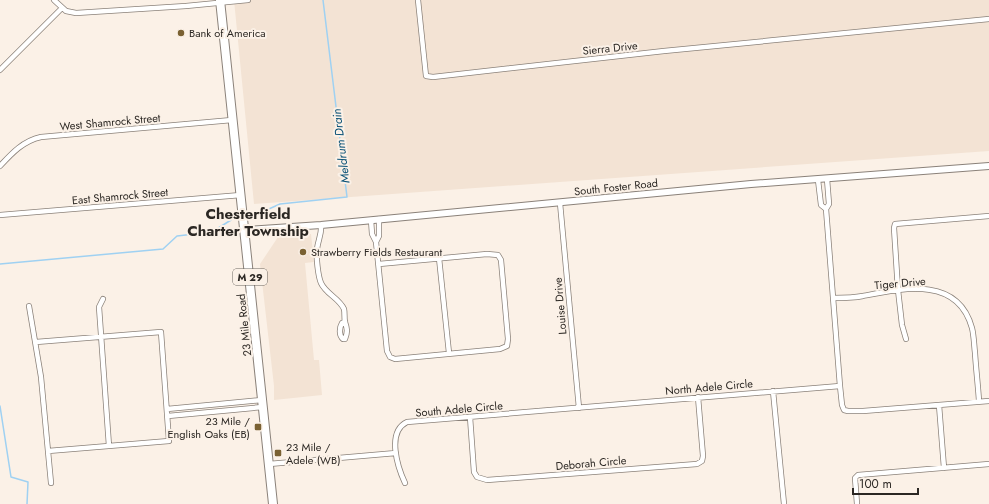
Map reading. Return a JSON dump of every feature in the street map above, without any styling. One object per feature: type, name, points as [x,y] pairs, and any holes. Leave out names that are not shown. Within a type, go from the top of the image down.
[{"type":"main road","name":"23 Mile Road","points":[[220,2],[273,504]]},
{"type":"street","points":[[54,0],[62,8],[76,13],[248,0]]},
{"type":"street","name":"Sierra Drive","points":[[418,0],[426,76],[433,77],[664,51],[989,19]]},
{"type":"street","points":[[0,70],[62,8]]},
{"type":"street","name":"West Shamrock Street","points":[[0,166],[16,149],[26,142],[41,137],[232,120]]},
{"type":"street","name":"South Foster Road","points":[[245,230],[560,203],[751,184],[989,166]]},
{"type":"street","points":[[827,179],[829,204],[826,209],[840,386],[844,410],[863,411],[989,401]]},
{"type":"street","points":[[818,180],[821,205],[826,209]]},
{"type":"street","name":"East Shamrock Street","points":[[0,215],[241,195]]},
{"type":"street","name":"Louise Drive","points":[[560,203],[579,408]]},
{"type":"street","points":[[906,339],[902,325],[898,290],[895,224],[989,216]]},
{"type":"street","points":[[376,242],[379,236],[379,219]]},
{"type":"street","points":[[371,220],[372,234],[376,242],[379,264],[387,350],[390,357],[395,359],[500,349],[507,346],[508,339],[501,260],[496,254],[379,264]]},
{"type":"street","points":[[321,224],[321,235],[317,251],[320,282],[342,306],[345,321],[348,327],[345,339],[342,338],[340,332],[341,325],[345,321]]},
{"type":"street","points":[[439,258],[449,353]]},
{"type":"street","name":"Tiger Drive","points":[[833,298],[855,297],[898,290],[930,289],[936,290],[951,297],[964,310],[969,319],[973,332],[979,401]]},
{"type":"street","points":[[103,299],[99,307],[100,336],[110,446]]},
{"type":"street","points":[[29,306],[41,377],[51,483]]},
{"type":"street","points":[[36,342],[161,332],[169,441],[48,451]]},
{"type":"street","name":"North Adele Circle","points":[[579,408],[840,386]]},
{"type":"street","points":[[773,391],[784,504]]},
{"type":"street","name":"Deborah Circle","points":[[470,418],[474,472],[477,477],[483,480],[697,464],[702,461],[703,456],[698,397]]},
{"type":"street","points":[[167,409],[263,403]]},
{"type":"street","points":[[168,416],[263,403]]},
{"type":"street","points":[[939,405],[944,468]]},
{"type":"street","name":"South Adele Circle","points":[[405,483],[399,470],[395,439],[402,424],[406,422],[579,408]]},
{"type":"street","points":[[269,464],[396,453]]},
{"type":"street","points":[[857,504],[854,482],[856,476],[989,464]]},
{"type":"shaded area","points":[[234,0],[989,0],[989,151],[254,204]]},
{"type":"shaded area","points":[[311,234],[314,262],[305,263],[314,360],[319,360],[322,395],[274,400],[274,386],[260,264],[278,237]]},
{"type":"waterway","name":"Meldrum Drain","points":[[253,216],[280,204],[347,197],[323,0]]},
{"type":"waterway","name":"Meldrum Drain","points":[[0,264],[163,249],[177,236],[212,232],[231,220]]},
{"type":"waterway","name":"Meldrum Drain","points":[[0,406],[11,477],[28,482],[27,504]]},
{"type":"place","name":"Bank of America","points":[[181,33]]},
{"type":"place","name":"Strawberry Fields Restaurant","points":[[303,252]]},
{"type":"place","name":"23 Mile / English Oaks (EB)","points":[[258,427]]},
{"type":"place","name":"23 Mile / Adele (WB)","points":[[278,453]]},
{"type":"district","name":"Chesterfield Charter Township","points":[[248,222]]}]
